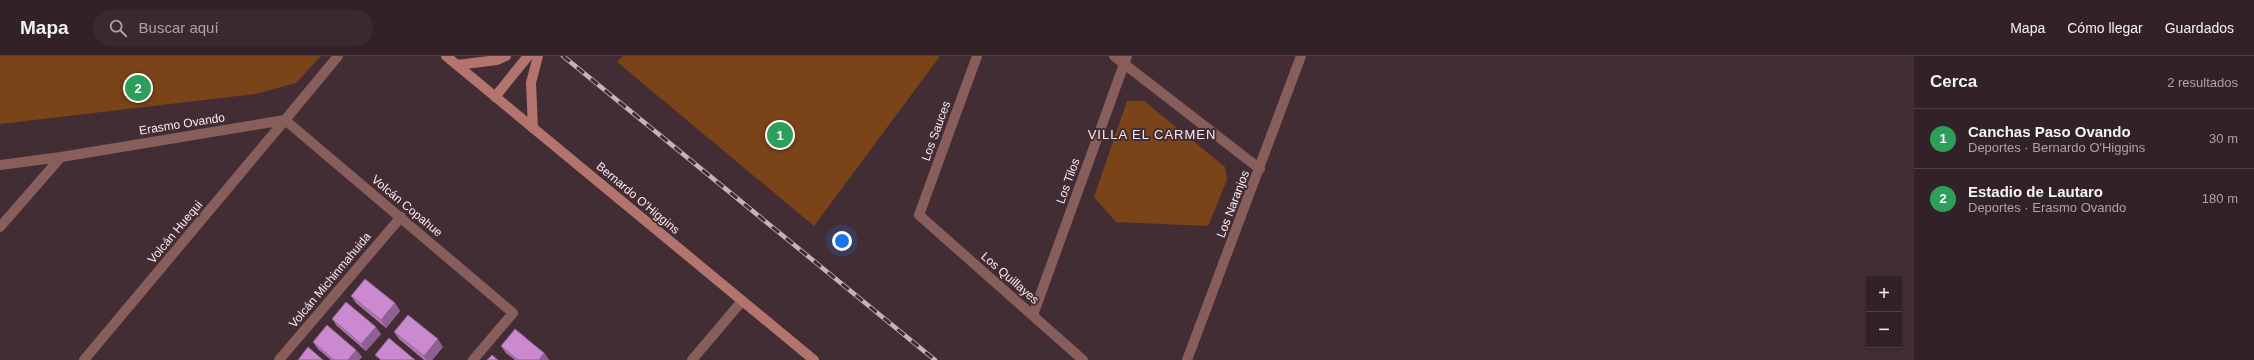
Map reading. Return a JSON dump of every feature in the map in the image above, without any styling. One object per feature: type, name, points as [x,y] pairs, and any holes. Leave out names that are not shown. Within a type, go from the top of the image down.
[{"type":"main road","name":"Bernardo O'Higgins","points":[[446,56],[814,360]]},
{"type":"main road","points":[[457,65],[497,60],[506,56]]},
{"type":"main road","points":[[495,96],[528,56]]},
{"type":"main road","points":[[533,128],[532,84],[538,56]]},
{"type":"street","points":[[285,120],[338,56]]},
{"type":"street","name":"Los Sauces","points":[[919,215],[977,56]]},
{"type":"street","points":[[1114,56],[1126,60],[1260,169]]},
{"type":"street","name":"Los Naranjos","points":[[1187,360],[1260,169],[1301,56]]},
{"type":"street","name":"Los Tilos","points":[[1033,315],[1126,60]]},
{"type":"street","name":"Erasmo Ovando","points":[[0,165],[61,157],[285,120]]},
{"type":"street","name":"Volcán Copahue","points":[[285,120],[512,313],[473,360]]},
{"type":"street","name":"Volcán Huequi","points":[[84,360],[285,120]]},
{"type":"street","points":[[0,227],[61,157]]},
{"type":"street","name":"Los Quillayes","points":[[919,215],[1083,360]]},
{"type":"street","name":"Volcán Michinmahuida","points":[[279,360],[400,217]]},
{"type":"street","points":[[692,360],[742,301]]},
{"type":"shaded area","points":[[0,56],[321,56],[296,83],[255,94],[0,124]]},
{"type":"shaded area","points":[[623,56],[940,56],[814,226],[617,62]]},
{"type":"shaded area","points":[[1127,101],[1144,101],[1225,167],[1227,180],[1208,226],[1116,222],[1094,197]]},
{"type":"building","points":[[365,279],[395,303],[381,320],[351,296]]},
{"type":"building","points":[[346,302],[376,327],[361,344],[332,319]]},
{"type":"building","points":[[408,315],[438,339],[424,356],[394,332]]},
{"type":"building","points":[[327,325],[356,350],[348,360],[334,360],[313,342]]},
{"type":"building","points":[[515,329],[544,353],[539,360],[518,360],[501,346]]},
{"type":"building","points":[[389,338],[415,360],[381,360],[375,355]]},
{"type":"building","points":[[308,347],[323,360],[298,360]]},
{"type":"building","points":[[492,355],[498,360],[487,360]]},
{"type":"railway","points":[[563,56],[935,360]]},
{"type":"place","name":"Estadio de Lautaro","points":[[138,88]]},
{"type":"place","name":"Canchas Paso Ovando","points":[[780,135]]},
{"type":"district","name":"VILLA EL CARMEN","points":[[1152,134]]}]
